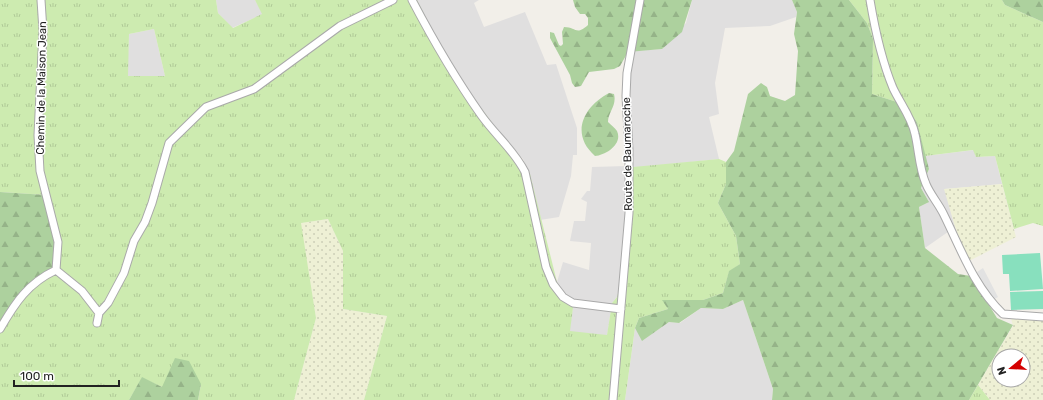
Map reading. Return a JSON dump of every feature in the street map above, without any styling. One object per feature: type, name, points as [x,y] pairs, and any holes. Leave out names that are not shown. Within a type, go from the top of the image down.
[{"type":"street","name":"Chemin de la Maison Jean","points":[[41,0],[43,31],[38,135],[40,171],[58,242],[56,270]]},
{"type":"street","points":[[97,323],[99,313],[108,303],[124,273],[134,241],[145,222],[152,203],[168,143],[206,107],[254,89],[340,26],[393,0]]},
{"type":"street","points":[[412,0],[428,31],[465,92],[488,124],[519,160],[525,172],[546,267],[553,284],[563,297],[573,303],[621,309]]},
{"type":"street","name":"Route de Baumaroche","points":[[613,400],[629,213],[629,150],[626,96],[627,73],[640,0]]},
{"type":"street","points":[[870,0],[875,32],[884,64],[915,134],[918,156],[926,185],[943,212],[962,254],[984,291],[1003,314],[1043,317]]},
{"type":"street","points":[[0,329],[12,306],[28,289],[40,277],[56,270],[82,292],[99,313]]},
{"type":"shaded area","points":[[216,0],[255,0],[263,14],[232,28],[218,13]]},
{"type":"shaded area","points":[[417,0],[479,0],[474,3],[484,27],[525,12],[547,65],[556,64],[577,128],[577,155],[573,155],[571,176],[559,217],[540,220],[530,174],[523,159],[490,121],[464,85],[430,27]]},
{"type":"shaded area","points":[[692,0],[792,0],[797,12],[796,17],[770,26],[725,28],[715,83],[719,114],[709,117],[719,159],[633,168],[630,99],[631,74],[635,51],[662,49],[686,23]]},
{"type":"shaded area","points":[[154,29],[165,76],[127,76],[129,34]]},
{"type":"shaded area","points":[[974,150],[976,157],[995,156],[1002,184],[945,189],[955,227],[925,248],[919,207],[929,202],[921,188],[929,169],[925,156]]},
{"type":"shaded area","points":[[627,166],[626,213],[619,290],[617,297],[612,303],[607,336],[569,332],[574,301],[565,296],[557,282],[563,262],[589,270],[591,243],[570,241],[574,221],[585,221],[587,202],[581,199],[587,191],[590,191],[592,167]]},
{"type":"shaded area","points":[[983,268],[998,297],[991,301],[977,272]]},
{"type":"shaded area","points":[[743,300],[773,389],[772,400],[625,400],[635,328],[643,340],[669,322],[680,323],[701,308],[723,309]]},
{"type":"green space","points":[[0,0],[216,0],[218,13],[233,28],[262,14],[255,0],[417,0],[433,31],[479,106],[516,152],[530,174],[557,282],[565,296],[574,300],[570,331],[607,335],[612,303],[617,297],[619,290],[626,213],[627,166],[633,167],[719,159],[726,162],[726,184],[718,203],[736,236],[740,264],[729,272],[723,293],[703,300],[663,300],[668,309],[639,318],[635,328],[625,400],[364,400],[387,316],[343,309],[343,251],[328,219],[301,223],[316,318],[294,400],[198,400],[201,384],[162,387],[142,378],[129,400],[0,400],[0,329],[46,195],[0,192]],"holes":[[[154,29],[165,76],[128,76],[129,34]]]},
{"type":"green space","points":[[573,0],[692,0],[682,32],[662,49],[628,52],[620,66],[614,69],[589,72],[581,86],[575,87],[550,38],[550,32],[554,33],[559,45],[561,46],[563,44],[562,32],[564,27],[581,30],[588,25],[588,18],[585,14],[580,14],[575,7]]},
{"type":"green space","points":[[792,0],[849,0],[867,23],[873,39],[872,94],[903,104],[917,122],[929,169],[921,188],[929,202],[919,207],[925,248],[958,274],[971,276],[997,318],[1013,325],[1000,348],[991,348],[991,362],[969,400],[772,400],[773,389],[743,300],[723,309],[701,308],[679,323],[669,322],[642,341],[635,328],[639,318],[668,309],[662,300],[703,300],[723,293],[729,271],[740,264],[736,236],[718,203],[726,184],[726,162],[734,151],[748,94],[761,83],[767,87],[770,96],[785,101],[795,95],[798,51],[794,34],[797,12]]},
{"type":"green space","points":[[849,0],[1002,0],[1005,5],[1043,22],[1043,226],[1033,223],[1014,229],[995,156],[976,157],[973,150],[925,156],[917,122],[903,104],[872,94],[873,39],[867,23]]},
{"type":"green space","points":[[1002,0],[1043,0],[1043,22],[1005,5]]},
{"type":"green space","points":[[609,93],[614,94],[615,98],[608,122],[617,131],[618,140],[612,148],[604,154],[595,156],[587,148],[583,139],[583,122],[592,106]]},
{"type":"green space","points":[[1002,184],[1016,237],[969,261],[955,227],[944,189]]},
{"type":"green space","points":[[0,192],[46,195],[58,242],[56,270],[39,277],[0,329]]},
{"type":"green space","points":[[328,219],[343,251],[343,309],[387,316],[364,400],[294,400],[316,318],[300,223]]},
{"type":"green space","points":[[1040,253],[1043,289],[1010,291],[1009,274],[1003,274],[1002,255]]},
{"type":"green space","points":[[1043,291],[1043,309],[1011,310],[1010,292]]},
{"type":"green space","points":[[1043,317],[1043,400],[990,400],[978,385],[991,363],[991,388],[1031,388],[1031,348],[1000,348],[1013,326],[1011,318]]},
{"type":"green space","points":[[175,358],[189,361],[201,384],[198,400],[129,400],[142,377],[162,387]]},
{"type":"green space","points":[[978,385],[990,400],[969,400]]}]
